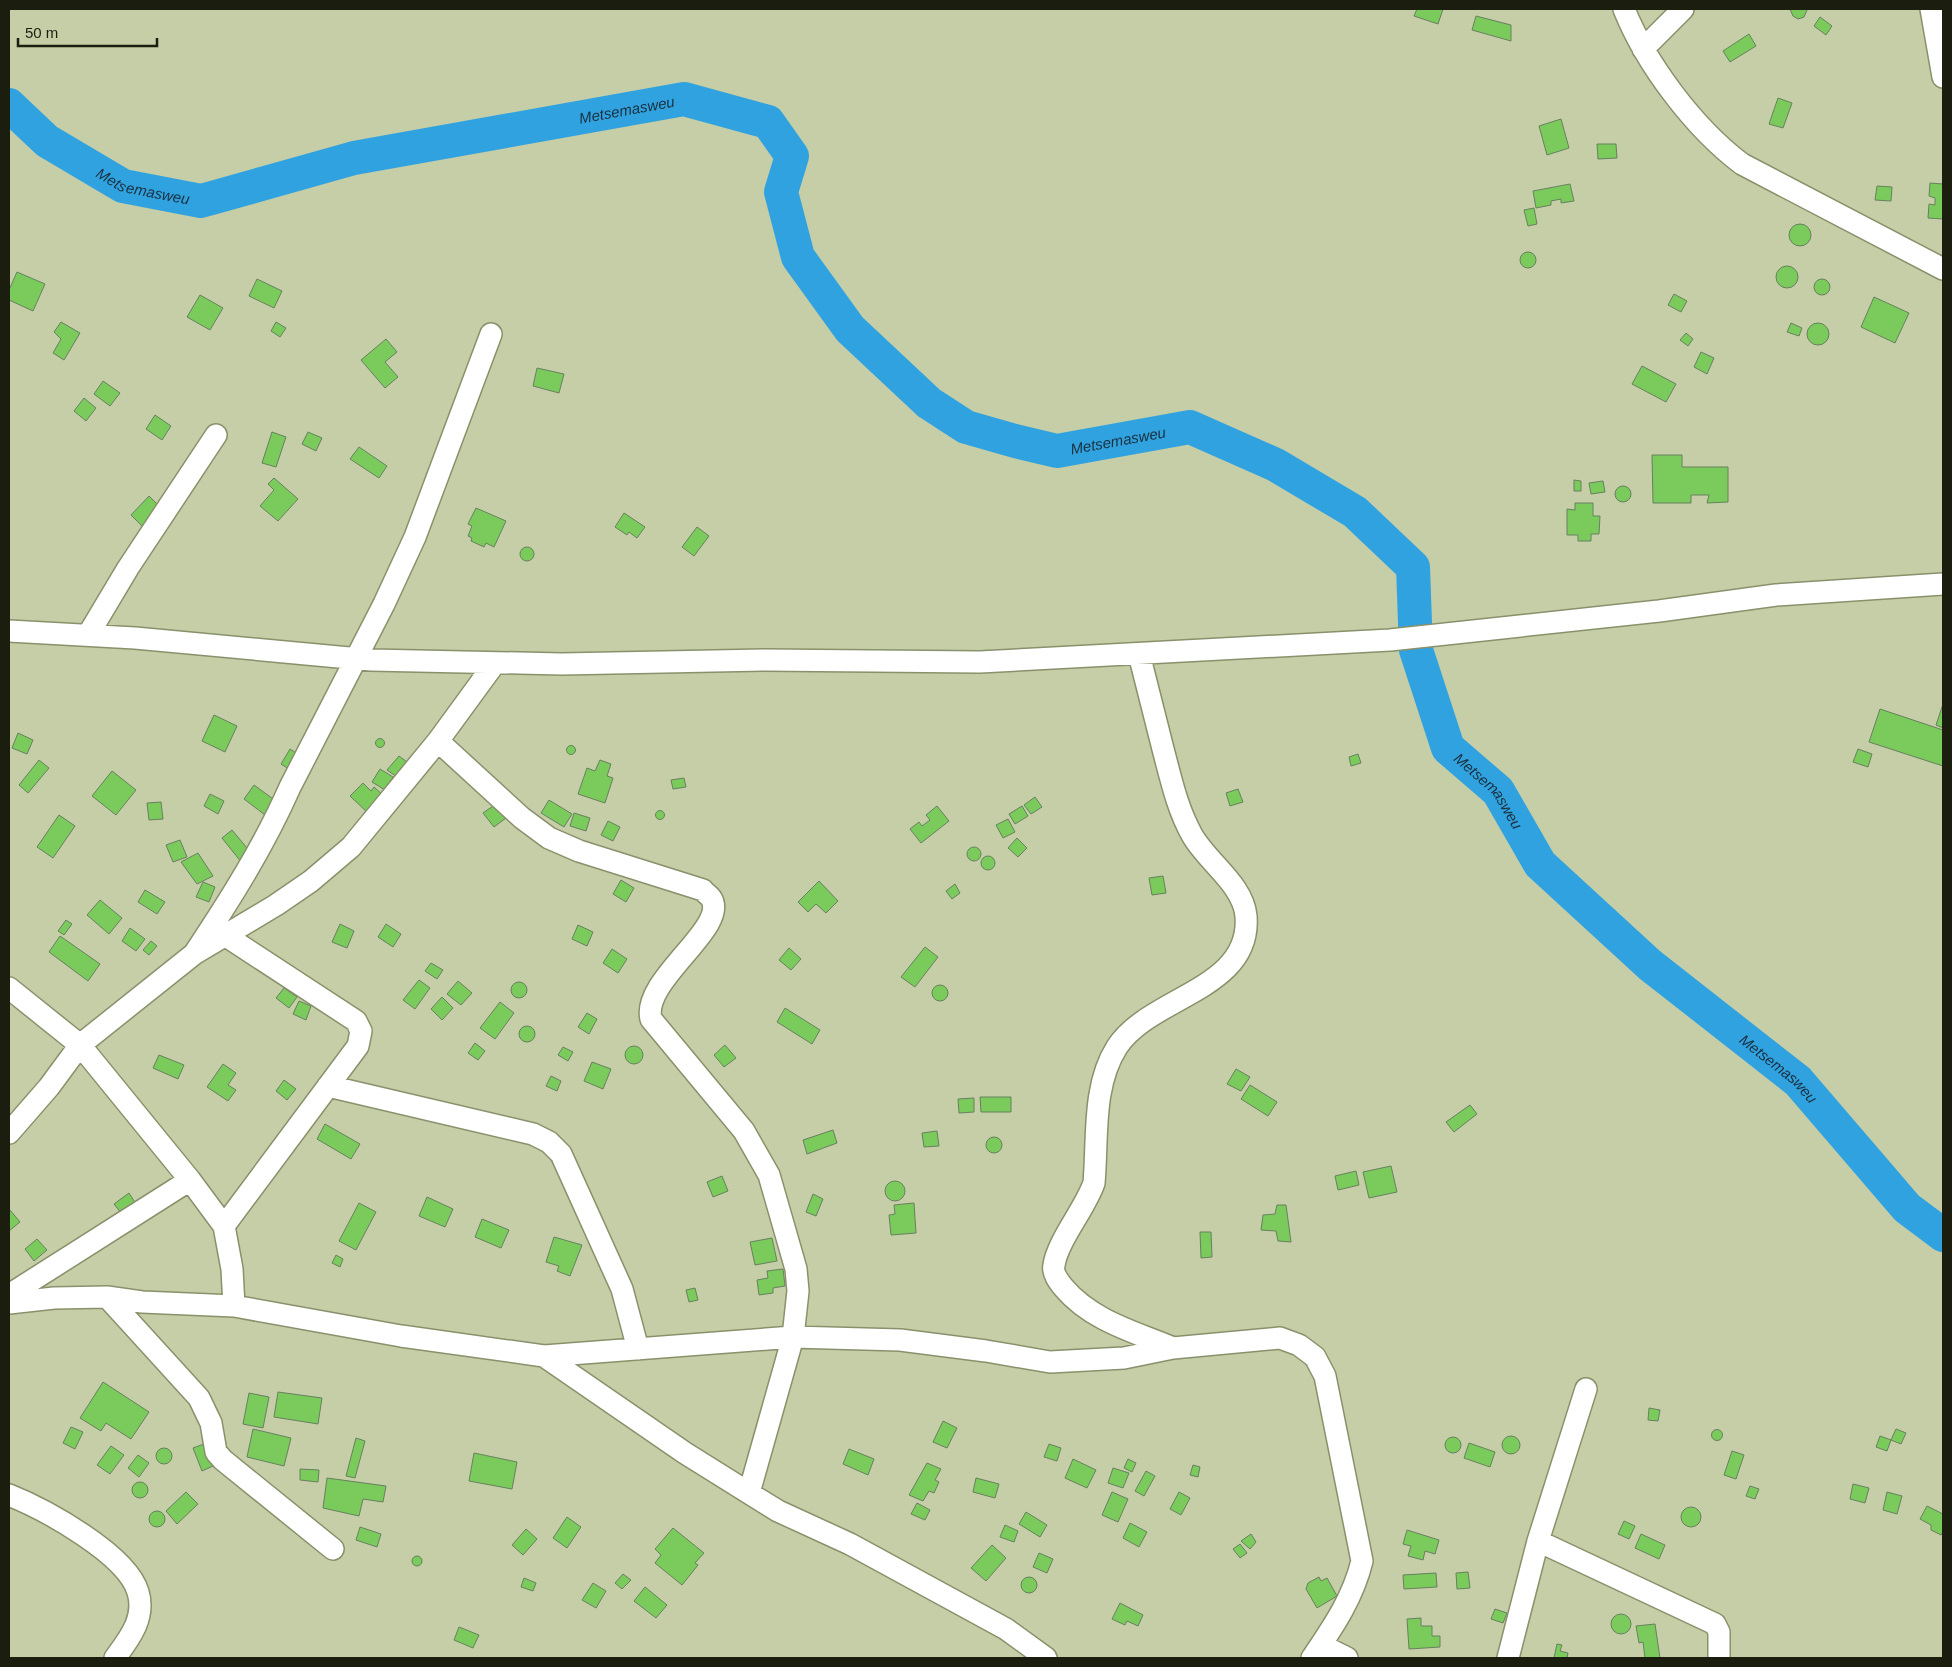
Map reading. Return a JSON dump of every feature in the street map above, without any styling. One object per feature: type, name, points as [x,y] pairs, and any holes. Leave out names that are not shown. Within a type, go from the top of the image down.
[{"type":"street","points":[[1624,9],[1632,31],[1643,49],[1680,102],[1719,148],[1742,164],[1943,268]]},
{"type":"street","points":[[1643,49],[1683,9]]},
{"type":"street","points":[[1931,9],[1943,77]]},
{"type":"street","points":[[194,954],[229,902],[277,817],[290,786],[415,537],[492,334]]},
{"type":"street","points":[[88,635],[128,568],[216,435]]},
{"type":"street","points":[[9,631],[88,635],[355,659],[494,663],[764,660],[971,662],[1390,640],[1659,611],[1776,594],[1943,584]]},
{"type":"street","points":[[1139,654],[1177,802],[1193,836],[1237,892],[1246,915],[1245,932],[1240,952],[1227,969],[1201,987],[1145,1018],[1118,1046],[1103,1077],[1094,1183],[1089,1197],[1058,1252],[1053,1267],[1057,1280],[1076,1302],[1103,1320],[1173,1348]]},
{"type":"street","points":[[9,1133],[49,1087],[80,1044],[194,954],[226,936],[311,881],[351,847],[438,740],[494,663]]},
{"type":"street","points":[[438,740],[522,818],[549,838],[579,851],[702,890],[712,899],[714,912],[706,927],[660,984],[649,1009],[651,1019],[744,1131],[769,1175],[796,1269],[798,1291],[793,1336],[749,1493]]},
{"type":"street","points":[[224,1226],[358,1046],[361,1031],[356,1021],[226,936]]},
{"type":"street","points":[[9,988],[80,1044],[190,1180],[224,1226],[232,1269],[234,1306]]},
{"type":"street","points":[[328,1086],[533,1134],[549,1142],[561,1154],[622,1289],[638,1349]]},
{"type":"street","points":[[9,1295],[190,1180]]},
{"type":"street","points":[[107,1296],[199,1398],[211,1423],[216,1452],[223,1460],[333,1549]]},
{"type":"street","points":[[9,1303],[54,1298],[107,1296],[142,1302],[234,1306],[401,1336],[544,1356],[793,1336],[900,1340],[986,1351],[1050,1362],[1124,1358],[1173,1348],[1280,1338],[1300,1345],[1315,1357],[1325,1376],[1362,1561],[1357,1584],[1345,1608],[1316,1652],[1347,1658]]},
{"type":"street","points":[[544,1356],[685,1453],[778,1511],[850,1544],[998,1625],[1046,1658]]},
{"type":"street","points":[[1508,1658],[1538,1541],[1586,1389]]},
{"type":"street","points":[[9,1494],[52,1514],[96,1545],[125,1570],[138,1592],[139,1616],[136,1628],[115,1658]]},
{"type":"street","points":[[1538,1541],[1715,1624],[1719,1632],[1719,1658]]},
{"type":"building","points":[[1417,9],[1443,9],[1438,24],[1414,16]]},
{"type":"building","points":[[1790,9],[1807,10],[1804,17],[1798,19],[1793,16]]},
{"type":"building","points":[[1476,16],[1511,25],[1511,41],[1472,30]]},
{"type":"building","points":[[1820,17],[1832,26],[1826,35],[1814,26]]},
{"type":"building","points":[[1749,34],[1756,46],[1730,62],[1723,51]]},
{"type":"building","points":[[1778,98],[1792,103],[1783,128],[1769,124]]},
{"type":"building","points":[[1561,119],[1569,148],[1547,155],[1539,126]]},
{"type":"building","points":[[1597,144],[1616,144],[1617,158],[1598,159]]},
{"type":"building","points":[[1930,183],[1943,184],[1943,219],[1928,218],[1929,204],[1935,205],[1935,198],[1929,196]]},
{"type":"building","points":[[1570,184],[1574,201],[1561,203],[1561,199],[1551,201],[1551,205],[1536,208],[1533,191]]},
{"type":"building","points":[[1877,186],[1892,187],[1891,201],[1875,200]]},
{"type":"building","points":[[1534,208],[1537,224],[1528,226],[1524,210]]},
{"type":"building","points":[[1800,224],[1808,227],[1811,235],[1808,243],[1800,246],[1792,243],[1789,235],[1792,227]]},
{"type":"building","points":[[1525,252],[1531,252],[1536,257],[1534,266],[1525,268],[1520,263],[1520,257]]},
{"type":"building","points":[[1783,266],[1791,266],[1798,273],[1798,281],[1791,288],[1783,288],[1776,281],[1776,273]]},
{"type":"building","points":[[17,272],[45,284],[33,311],[9,300],[9,290]]},
{"type":"building","points":[[257,279],[282,291],[274,308],[249,296]]},
{"type":"building","points":[[1819,279],[1825,279],[1830,284],[1828,293],[1819,295],[1814,290],[1814,284]]},
{"type":"building","points":[[1674,294],[1687,301],[1681,312],[1668,305]]},
{"type":"building","points":[[200,295],[223,308],[210,330],[187,317]]},
{"type":"building","points":[[1874,297],[1909,313],[1895,343],[1861,327]]},
{"type":"building","points":[[61,322],[80,333],[64,360],[53,353],[61,339],[54,332]]},
{"type":"building","points":[[276,322],[286,328],[280,337],[271,331]]},
{"type":"building","points":[[1791,323],[1802,328],[1799,336],[1787,332]]},
{"type":"building","points":[[1814,323],[1822,323],[1829,330],[1829,338],[1822,345],[1814,345],[1807,338],[1807,330]]},
{"type":"building","points":[[1686,333],[1693,339],[1688,346],[1680,340]]},
{"type":"building","points":[[386,339],[397,352],[385,362],[398,377],[385,388],[361,360]]},
{"type":"building","points":[[1701,352],[1714,358],[1707,374],[1694,367]]},
{"type":"building","points":[[1642,366],[1676,384],[1666,402],[1632,384]]},
{"type":"building","points":[[537,368],[564,374],[559,393],[533,386]]},
{"type":"building","points":[[103,381],[120,393],[110,406],[94,394]]},
{"type":"building","points":[[84,398],[96,408],[86,421],[74,411]]},
{"type":"building","points":[[155,415],[171,426],[162,440],[146,429]]},
{"type":"building","points":[[272,432],[286,437],[276,467],[262,463]]},
{"type":"building","points":[[308,432],[322,438],[316,451],[302,444]]},
{"type":"building","points":[[359,447],[387,466],[379,478],[350,459]]},
{"type":"building","points":[[1652,455],[1682,455],[1682,467],[1728,467],[1728,502],[1707,503],[1709,495],[1691,495],[1691,503],[1653,503]]},
{"type":"building","points":[[274,478],[298,499],[278,521],[260,506],[274,490],[268,484]]},
{"type":"building","points":[[1574,480],[1581,481],[1581,491],[1574,491]]},
{"type":"building","points":[[1603,481],[1605,492],[1591,494],[1589,483]]},
{"type":"building","points":[[1623,486],[1629,488],[1631,494],[1629,500],[1623,502],[1617,500],[1615,494],[1617,488]]},
{"type":"building","points":[[149,496],[161,508],[142,526],[131,515]]},
{"type":"building","points":[[1575,503],[1593,503],[1593,516],[1600,516],[1599,534],[1591,534],[1591,541],[1578,541],[1578,535],[1567,535],[1567,509],[1575,510]]},
{"type":"building","points":[[476,508],[506,521],[494,547],[486,543],[484,547],[471,541],[472,538],[468,536],[472,526],[468,524]]},
{"type":"building","points":[[624,513],[645,527],[637,538],[629,532],[627,535],[615,527]]},
{"type":"building","points":[[697,527],[709,536],[694,556],[682,547]]},
{"type":"building","points":[[524,547],[530,547],[534,554],[530,561],[524,561],[520,557],[520,551]]},
{"type":"building","points":[[1943,704],[1943,728],[1936,725]]},
{"type":"building","points":[[1880,709],[1943,730],[1943,766],[1869,742]]},
{"type":"building","points":[[214,715],[237,726],[225,752],[202,741]]},
{"type":"building","points":[[18,733],[33,740],[27,754],[12,748]]},
{"type":"building","points":[[380,738],[385,743],[380,748],[375,743]]},
{"type":"building","points":[[571,745],[576,750],[571,755],[566,750]]},
{"type":"building","points":[[290,749],[301,756],[292,771],[281,764]]},
{"type":"building","points":[[1858,749],[1872,754],[1868,767],[1853,762]]},
{"type":"building","points":[[1358,754],[1361,763],[1351,766],[1349,757]]},
{"type":"building","points":[[399,756],[411,765],[400,779],[387,770]]},
{"type":"building","points":[[39,760],[49,768],[28,793],[19,785]]},
{"type":"building","points":[[600,760],[611,764],[607,776],[613,778],[605,803],[578,794],[587,768],[595,771]]},
{"type":"building","points":[[380,769],[393,777],[385,790],[372,782]]},
{"type":"building","points":[[112,771],[136,790],[116,815],[92,796]]},
{"type":"building","points":[[684,778],[686,787],[673,789],[671,780]]},
{"type":"building","points":[[363,783],[371,791],[374,787],[384,796],[368,813],[350,796]]},
{"type":"building","points":[[254,785],[280,804],[269,818],[244,799]]},
{"type":"building","points":[[1238,789],[1243,802],[1230,806],[1226,793]]},
{"type":"building","points":[[210,794],[224,801],[218,814],[204,806]]},
{"type":"building","points":[[1035,797],[1042,807],[1031,814],[1024,805]]},
{"type":"building","points":[[549,800],[572,814],[564,827],[541,813]]},
{"type":"building","points":[[161,802],[163,819],[149,820],[147,803]]},
{"type":"building","points":[[496,804],[506,818],[494,827],[483,813]]},
{"type":"building","points":[[937,806],[949,821],[921,843],[910,829],[919,822],[922,826],[930,820],[926,815]]},
{"type":"building","points":[[1022,806],[1028,816],[1015,824],[1009,814]]},
{"type":"building","points":[[660,810],[665,815],[660,820],[655,815]]},
{"type":"building","points":[[574,813],[590,818],[586,831],[570,826]]},
{"type":"building","points":[[59,815],[75,826],[53,858],[37,847]]},
{"type":"building","points":[[1008,819],[1015,832],[1003,838],[996,825]]},
{"type":"building","points":[[608,821],[620,827],[613,841],[601,835]]},
{"type":"building","points":[[232,830],[252,854],[242,863],[222,838]]},
{"type":"building","points":[[1017,838],[1027,848],[1018,857],[1008,848]]},
{"type":"building","points":[[180,840],[187,857],[173,862],[166,845]]},
{"type":"building","points":[[974,847],[979,849],[981,854],[979,859],[974,861],[969,859],[967,854],[969,849]]},
{"type":"building","points":[[198,853],[213,876],[197,884],[181,862]]},
{"type":"building","points":[[985,856],[991,856],[995,863],[991,870],[985,870],[981,866],[981,860]]},
{"type":"building","points":[[1163,876],[1166,893],[1152,895],[1149,878]]},
{"type":"building","points":[[621,880],[634,888],[626,902],[613,894]]},
{"type":"building","points":[[819,881],[838,901],[826,913],[816,904],[808,912],[798,902]]},
{"type":"building","points":[[203,882],[215,887],[209,902],[196,897]]},
{"type":"building","points":[[955,884],[960,893],[952,899],[946,891]]},
{"type":"building","points":[[145,890],[165,902],[157,914],[138,902]]},
{"type":"building","points":[[100,900],[122,918],[109,934],[87,915]]},
{"type":"building","points":[[66,920],[72,924],[64,935],[58,931]]},
{"type":"building","points":[[340,924],[354,931],[347,948],[332,942]]},
{"type":"building","points":[[386,924],[401,934],[393,947],[378,937]]},
{"type":"building","points":[[578,925],[593,932],[587,946],[572,939]]},
{"type":"building","points":[[130,928],[145,939],[136,951],[122,941]]},
{"type":"building","points":[[60,936],[100,964],[88,981],[49,952]]},
{"type":"building","points":[[151,941],[157,946],[149,955],[143,950]]},
{"type":"building","points":[[925,947],[938,957],[915,987],[901,977]]},
{"type":"building","points":[[789,948],[801,959],[791,970],[779,960]]},
{"type":"building","points":[[612,949],[627,959],[618,973],[603,963]]},
{"type":"building","points":[[431,963],[443,970],[437,979],[425,971]]},
{"type":"building","points":[[419,980],[430,988],[415,1009],[403,1000]]},
{"type":"building","points":[[458,981],[472,993],[461,1005],[447,994]]},
{"type":"building","points":[[519,982],[525,984],[527,990],[525,996],[519,998],[513,996],[511,990],[513,984]]},
{"type":"building","points":[[940,985],[946,987],[948,993],[946,999],[940,1001],[934,999],[932,993],[934,987]]},
{"type":"building","points":[[284,988],[297,997],[289,1008],[276,998]]},
{"type":"building","points":[[442,997],[453,1008],[442,1020],[431,1009]]},
{"type":"building","points":[[299,1001],[311,1006],[306,1020],[293,1014]]},
{"type":"building","points":[[500,1002],[514,1013],[495,1039],[480,1028]]},
{"type":"building","points":[[785,1008],[820,1030],[812,1044],[777,1022]]},
{"type":"building","points":[[587,1013],[597,1019],[589,1034],[578,1027]]},
{"type":"building","points":[[527,1026],[535,1034],[527,1042],[519,1034]]},
{"type":"building","points":[[475,1043],[485,1051],[478,1060],[468,1053]]},
{"type":"building","points":[[725,1045],[736,1058],[724,1067],[714,1055]]},
{"type":"building","points":[[634,1046],[640,1049],[643,1055],[640,1061],[634,1064],[628,1061],[625,1055],[628,1049]]},
{"type":"building","points":[[563,1047],[573,1052],[568,1061],[558,1055]]},
{"type":"building","points":[[159,1055],[184,1065],[178,1079],[153,1068]]},
{"type":"building","points":[[592,1062],[611,1069],[603,1089],[584,1081]]},
{"type":"building","points":[[223,1064],[236,1073],[228,1085],[236,1090],[228,1101],[207,1087]]},
{"type":"building","points":[[1236,1069],[1250,1077],[1241,1091],[1227,1084]]},
{"type":"building","points":[[551,1076],[561,1081],[557,1091],[546,1086]]},
{"type":"building","points":[[284,1080],[296,1089],[287,1100],[276,1091]]},
{"type":"building","points":[[1250,1085],[1277,1102],[1268,1116],[1241,1099]]},
{"type":"building","points":[[980,1097],[1011,1097],[1011,1112],[981,1112]]},
{"type":"building","points":[[974,1098],[974,1112],[959,1113],[958,1099]]},
{"type":"building","points":[[1470,1105],[1477,1114],[1454,1132],[1446,1122]]},
{"type":"building","points":[[325,1124],[360,1144],[351,1159],[317,1139]]},
{"type":"building","points":[[833,1130],[837,1143],[807,1154],[803,1140]]},
{"type":"building","points":[[937,1131],[939,1146],[924,1147],[922,1133]]},
{"type":"building","points":[[991,1137],[997,1137],[1002,1142],[1000,1151],[991,1153],[986,1148],[986,1142]]},
{"type":"building","points":[[1391,1166],[1397,1192],[1369,1198],[1363,1172]]},
{"type":"building","points":[[1356,1171],[1359,1185],[1338,1190],[1335,1176]]},
{"type":"building","points":[[722,1176],[728,1191],[713,1197],[707,1182]]},
{"type":"building","points":[[895,1181],[902,1184],[905,1191],[902,1198],[895,1201],[888,1198],[885,1191],[888,1184]]},
{"type":"building","points":[[129,1193],[136,1204],[122,1214],[114,1204]]},
{"type":"building","points":[[813,1194],[823,1199],[816,1216],[806,1212]]},
{"type":"building","points":[[427,1197],[453,1209],[445,1227],[419,1216]]},
{"type":"building","points":[[359,1203],[376,1212],[356,1250],[339,1241]]},
{"type":"building","points":[[914,1203],[916,1233],[891,1235],[889,1215],[895,1214],[894,1205]]},
{"type":"building","points":[[1277,1205],[1286,1205],[1291,1242],[1278,1241],[1276,1231],[1261,1230],[1263,1215],[1275,1214]]},
{"type":"building","points":[[9,1211],[20,1222],[9,1231]]},
{"type":"building","points":[[482,1219],[509,1230],[501,1248],[475,1237]]},
{"type":"building","points":[[1200,1232],[1211,1232],[1212,1257],[1201,1258]]},
{"type":"building","points":[[554,1237],[582,1245],[570,1276],[557,1271],[559,1266],[546,1262]]},
{"type":"building","points":[[772,1238],[777,1261],[755,1265],[750,1242]]},
{"type":"building","points":[[37,1239],[47,1250],[34,1261],[25,1249]]},
{"type":"building","points":[[336,1255],[343,1259],[340,1267],[332,1263]]},
{"type":"building","points":[[783,1269],[785,1286],[773,1288],[773,1293],[759,1295],[757,1280],[768,1278],[767,1271]]},
{"type":"building","points":[[695,1288],[698,1300],[689,1302],[686,1290]]},
{"type":"building","points":[[103,1382],[149,1412],[131,1439],[106,1423],[101,1431],[80,1418]]},
{"type":"building","points":[[278,1392],[322,1398],[318,1424],[274,1417]]},
{"type":"building","points":[[249,1393],[269,1397],[263,1428],[243,1424]]},
{"type":"building","points":[[1649,1408],[1660,1410],[1658,1421],[1648,1420]]},
{"type":"building","points":[[943,1421],[957,1428],[947,1448],[933,1442]]},
{"type":"building","points":[[71,1427],[83,1432],[75,1449],[63,1443]]},
{"type":"building","points":[[253,1429],[291,1438],[284,1466],[247,1457]]},
{"type":"building","points":[[1896,1429],[1906,1433],[1901,1444],[1891,1440]]},
{"type":"building","points":[[1715,1430],[1719,1430],[1722,1435],[1721,1439],[1715,1440],[1712,1437],[1712,1433]]},
{"type":"building","points":[[1511,1436],[1517,1439],[1520,1445],[1517,1451],[1511,1454],[1505,1451],[1502,1445],[1505,1439]]},
{"type":"building","points":[[1880,1436],[1891,1440],[1887,1451],[1876,1447]]},
{"type":"building","points":[[1450,1437],[1456,1437],[1461,1442],[1459,1451],[1450,1453],[1445,1448],[1445,1442]]},
{"type":"building","points":[[356,1438],[365,1441],[355,1478],[346,1476]]},
{"type":"building","points":[[1469,1443],[1495,1452],[1490,1467],[1464,1458]]},
{"type":"building","points":[[204,1444],[213,1466],[202,1471],[193,1448]]},
{"type":"building","points":[[1049,1444],[1061,1448],[1057,1461],[1044,1457]]},
{"type":"building","points":[[111,1446],[124,1455],[110,1474],[97,1465]]},
{"type":"building","points":[[161,1448],[167,1448],[172,1453],[170,1462],[161,1464],[156,1459],[156,1453]]},
{"type":"building","points":[[849,1449],[874,1459],[868,1475],[843,1464]]},
{"type":"building","points":[[1732,1451],[1744,1455],[1736,1479],[1724,1475]]},
{"type":"building","points":[[474,1453],[517,1462],[512,1489],[469,1481]]},
{"type":"building","points":[[138,1455],[149,1463],[139,1477],[128,1468]]},
{"type":"building","points":[[1073,1459],[1096,1470],[1087,1488],[1065,1478]]},
{"type":"building","points":[[1128,1459],[1136,1463],[1132,1472],[1124,1468]]},
{"type":"building","points":[[927,1463],[941,1469],[935,1480],[939,1482],[934,1493],[929,1491],[923,1501],[909,1495]]},
{"type":"building","points":[[1193,1465],[1200,1467],[1198,1477],[1190,1475]]},
{"type":"building","points":[[1113,1468],[1129,1473],[1123,1488],[1108,1483]]},
{"type":"building","points":[[300,1469],[319,1470],[318,1482],[300,1480]]},
{"type":"building","points":[[1146,1471],[1155,1476],[1144,1496],[1135,1491]]},
{"type":"building","points":[[327,1478],[386,1486],[383,1502],[363,1499],[359,1516],[323,1508]]},
{"type":"building","points":[[976,1478],[999,1484],[995,1498],[973,1492]]},
{"type":"building","points":[[140,1482],[148,1490],[140,1498],[132,1490]]},
{"type":"building","points":[[1853,1484],[1869,1488],[1865,1503],[1850,1499]]},
{"type":"building","points":[[1750,1486],[1759,1489],[1755,1499],[1746,1496]]},
{"type":"building","points":[[186,1492],[198,1504],[177,1524],[166,1511]]},
{"type":"building","points":[[1112,1492],[1128,1499],[1118,1522],[1102,1515]]},
{"type":"building","points":[[1179,1492],[1190,1498],[1181,1515],[1170,1509]]},
{"type":"building","points":[[1887,1492],[1902,1496],[1897,1514],[1883,1510]]},
{"type":"building","points":[[917,1503],[930,1510],[925,1520],[911,1514]]},
{"type":"building","points":[[1927,1506],[1943,1514],[1943,1532],[1941,1535],[1931,1530],[1931,1525],[1920,1519]]},
{"type":"building","points":[[1691,1507],[1698,1510],[1701,1517],[1698,1524],[1691,1527],[1684,1524],[1681,1517],[1684,1510]]},
{"type":"building","points":[[154,1511],[160,1511],[165,1516],[163,1525],[154,1527],[149,1522],[149,1516]]},
{"type":"building","points":[[1026,1512],[1047,1525],[1040,1537],[1019,1524]]},
{"type":"building","points":[[567,1517],[581,1527],[567,1548],[553,1538]]},
{"type":"building","points":[[1624,1521],[1635,1526],[1629,1539],[1618,1534]]},
{"type":"building","points":[[1130,1523],[1147,1532],[1139,1547],[1123,1538]]},
{"type":"building","points":[[1005,1525],[1018,1531],[1014,1542],[1000,1537]]},
{"type":"building","points":[[360,1527],[381,1534],[377,1547],[356,1540]]},
{"type":"building","points":[[673,1528],[704,1553],[695,1563],[698,1565],[682,1585],[655,1563],[661,1555],[655,1549]]},
{"type":"building","points":[[526,1529],[537,1539],[523,1555],[512,1545]]},
{"type":"building","points":[[1407,1530],[1439,1540],[1435,1554],[1425,1551],[1423,1560],[1408,1556],[1411,1546],[1403,1544]]},
{"type":"building","points":[[1251,1534],[1256,1542],[1250,1549],[1241,1541]]},
{"type":"building","points":[[1641,1534],[1665,1545],[1659,1559],[1635,1548]]},
{"type":"building","points":[[1240,1544],[1247,1553],[1240,1558],[1233,1549]]},
{"type":"building","points":[[992,1545],[1006,1558],[986,1581],[971,1568]]},
{"type":"building","points":[[1039,1553],[1053,1559],[1047,1573],[1033,1567]]},
{"type":"building","points":[[415,1556],[419,1556],[422,1561],[421,1565],[415,1566],[412,1563],[412,1559]]},
{"type":"building","points":[[1468,1572],[1470,1588],[1457,1589],[1456,1573]]},
{"type":"building","points":[[1436,1573],[1437,1587],[1404,1589],[1403,1575]]},
{"type":"building","points":[[623,1574],[631,1580],[622,1589],[615,1583]]},
{"type":"building","points":[[1026,1577],[1032,1577],[1037,1582],[1035,1591],[1026,1593],[1021,1588],[1021,1582]]},
{"type":"building","points":[[1319,1577],[1321,1581],[1327,1578],[1337,1596],[1317,1608],[1306,1589],[1308,1583]]},
{"type":"building","points":[[524,1578],[536,1583],[533,1591],[521,1587]]},
{"type":"building","points":[[593,1583],[606,1591],[596,1608],[582,1600]]},
{"type":"building","points":[[645,1587],[667,1605],[656,1618],[634,1601]]},
{"type":"building","points":[[1120,1603],[1143,1615],[1138,1626],[1127,1621],[1125,1625],[1112,1619]]},
{"type":"building","points":[[1495,1609],[1507,1613],[1503,1623],[1491,1619]]},
{"type":"building","points":[[1621,1614],[1628,1617],[1631,1624],[1628,1631],[1621,1634],[1614,1631],[1611,1624],[1614,1617]]},
{"type":"building","points":[[1421,1618],[1421,1626],[1432,1626],[1432,1636],[1440,1636],[1440,1647],[1409,1649],[1407,1619]]},
{"type":"building","points":[[1655,1624],[1660,1658],[1645,1658],[1643,1642],[1639,1643],[1636,1626]]},
{"type":"building","points":[[459,1627],[479,1635],[473,1648],[454,1640]]},
{"type":"building","points":[[1557,1644],[1562,1645],[1560,1651],[1568,1653],[1567,1658],[1554,1658]]},
{"type":"waterway","name":"Metsemasweu","points":[[9,105],[47,141],[123,186],[201,201],[354,158],[684,99],[768,122],[792,156],[781,192],[798,257],[850,329],[929,403],[966,427],[1057,451],[1190,427],[1276,465],[1355,512],[1413,567],[1416,650],[1448,748],[1498,791],[1540,864],[1650,965],[1798,1081],[1907,1208],[1943,1235]]}]
